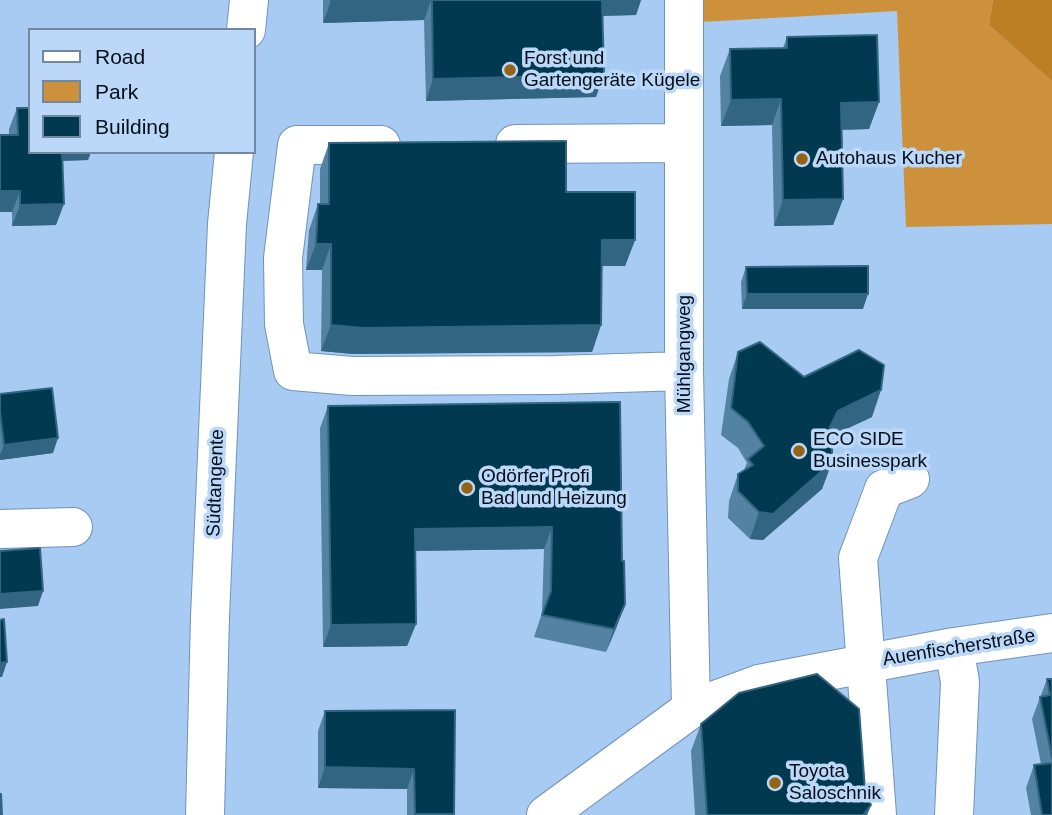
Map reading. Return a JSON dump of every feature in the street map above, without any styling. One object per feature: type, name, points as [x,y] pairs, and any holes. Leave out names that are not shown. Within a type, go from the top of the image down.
[{"type":"street","points":[[246,28],[249,0]]},
{"type":"street","name":"Mühlgangweg","points":[[684,0],[684,371],[691,709]]},
{"type":"street","points":[[477,144],[684,143]]},
{"type":"street","points":[[422,144],[297,145],[283,258],[284,324],[293,371],[352,376],[684,371]]},
{"type":"street","name":"Südtangente","points":[[205,815],[226,224],[234,154]]},
{"type":"street","name":"Auenfischerstraße","points":[[877,815],[858,558],[884,489],[910,479]]},
{"type":"street","points":[[0,529],[73,527]]},
{"type":"street","name":"Auenfischerstraße","points":[[546,815],[691,709],[759,684],[954,647],[1052,632]]},
{"type":"street","points":[[954,647],[960,682],[954,815]]},
{"type":"green space","points":[[702,0],[993,0],[989,25],[1052,81],[1052,224],[906,227],[897,11],[701,22]]},
{"type":"shaded area","points":[[993,0],[1052,0],[1052,81],[989,25]]},
{"type":"building","points":[[432,0],[602,0],[604,75],[433,79]]},
{"type":"building","name":"Autohaus Kucher","points":[[877,35],[879,102],[841,103],[843,199],[783,200],[781,99],[731,100],[730,49],[787,48],[787,37]]},
{"type":"building","points":[[17,108],[28,108],[28,154],[62,154],[64,204],[20,205],[20,191],[0,191],[0,135],[18,135]]},
{"type":"building","points":[[566,141],[566,192],[635,192],[635,240],[602,240],[601,325],[363,328],[331,325],[331,244],[316,244],[318,204],[329,204],[329,143]]},
{"type":"building","points":[[868,266],[868,294],[747,294],[746,267]]},
{"type":"building","name":"ECO SIDE Businesspark","points":[[760,342],[804,377],[859,350],[884,365],[881,390],[838,411],[824,439],[832,446],[832,462],[773,514],[759,512],[738,491],[738,474],[753,465],[748,459],[764,446],[748,422],[731,408],[738,352]]},
{"type":"building","points":[[52,388],[58,438],[4,445],[0,394]]},
{"type":"building","name":"Odörfer Profi Bad und Heizung","points":[[620,402],[625,604],[614,629],[542,615],[551,591],[552,527],[415,529],[416,624],[331,625],[328,406]]},
{"type":"building","points":[[40,548],[43,591],[0,594],[0,551]]},
{"type":"building","points":[[4,619],[7,662],[0,663],[0,620]]},
{"type":"building","name":"Toyota Saloschnik","points":[[817,674],[859,709],[865,790],[871,805],[863,815],[707,815],[701,724],[739,693]]},
{"type":"building","points":[[1047,679],[1052,679],[1052,758],[1040,697],[1050,695]]},
{"type":"building","points":[[455,710],[454,814],[415,814],[414,769],[325,767],[325,711]]},
{"type":"building","points":[[1052,763],[1052,815],[1042,815],[1034,765]]},
{"type":"building","points":[[1,794],[2,815],[0,815]]},
{"type":"place","name":"Forst und Gartengeräte Kügele","points":[[510,70]]},
{"type":"place","name":"Autohaus Kucher","points":[[802,159]]},
{"type":"place","name":"ECO SIDE Businesspark","points":[[799,451]]},
{"type":"place","name":"Odörfer Profi Bad und Heizung","points":[[467,488]]},
{"type":"place","name":"Toyota Saloschnik","points":[[775,783]]}]
